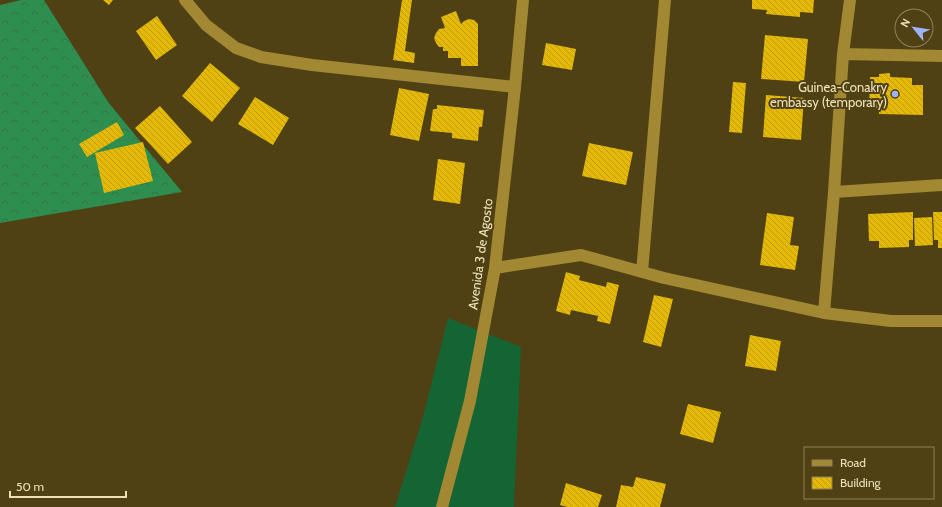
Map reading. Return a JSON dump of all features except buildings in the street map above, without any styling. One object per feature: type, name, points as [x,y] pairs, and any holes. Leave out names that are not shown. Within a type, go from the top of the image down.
[{"type":"street","points":[[185,0],[206,25],[236,48],[261,57],[312,65],[515,87]]},
{"type":"street","name":"Avenida 3 de Agosto","points":[[442,507],[470,401],[495,268],[523,0]]},
{"type":"street","points":[[642,272],[665,0]]},
{"type":"street","points":[[824,313],[843,54],[850,0]]},
{"type":"street","points":[[843,54],[942,56]]},
{"type":"street","points":[[834,192],[942,185]]},
{"type":"street","points":[[495,268],[581,255],[664,278],[824,313],[891,321],[942,321]]},
{"type":"green space","points":[[21,0],[44,0],[108,102],[182,192],[0,223],[0,5]]},
{"type":"green space","points":[[448,318],[521,347],[514,507],[395,507],[423,417]]},
{"type":"place","name":"Guinea-Conakry embassy (temporary)","points":[[895,94]]}]
